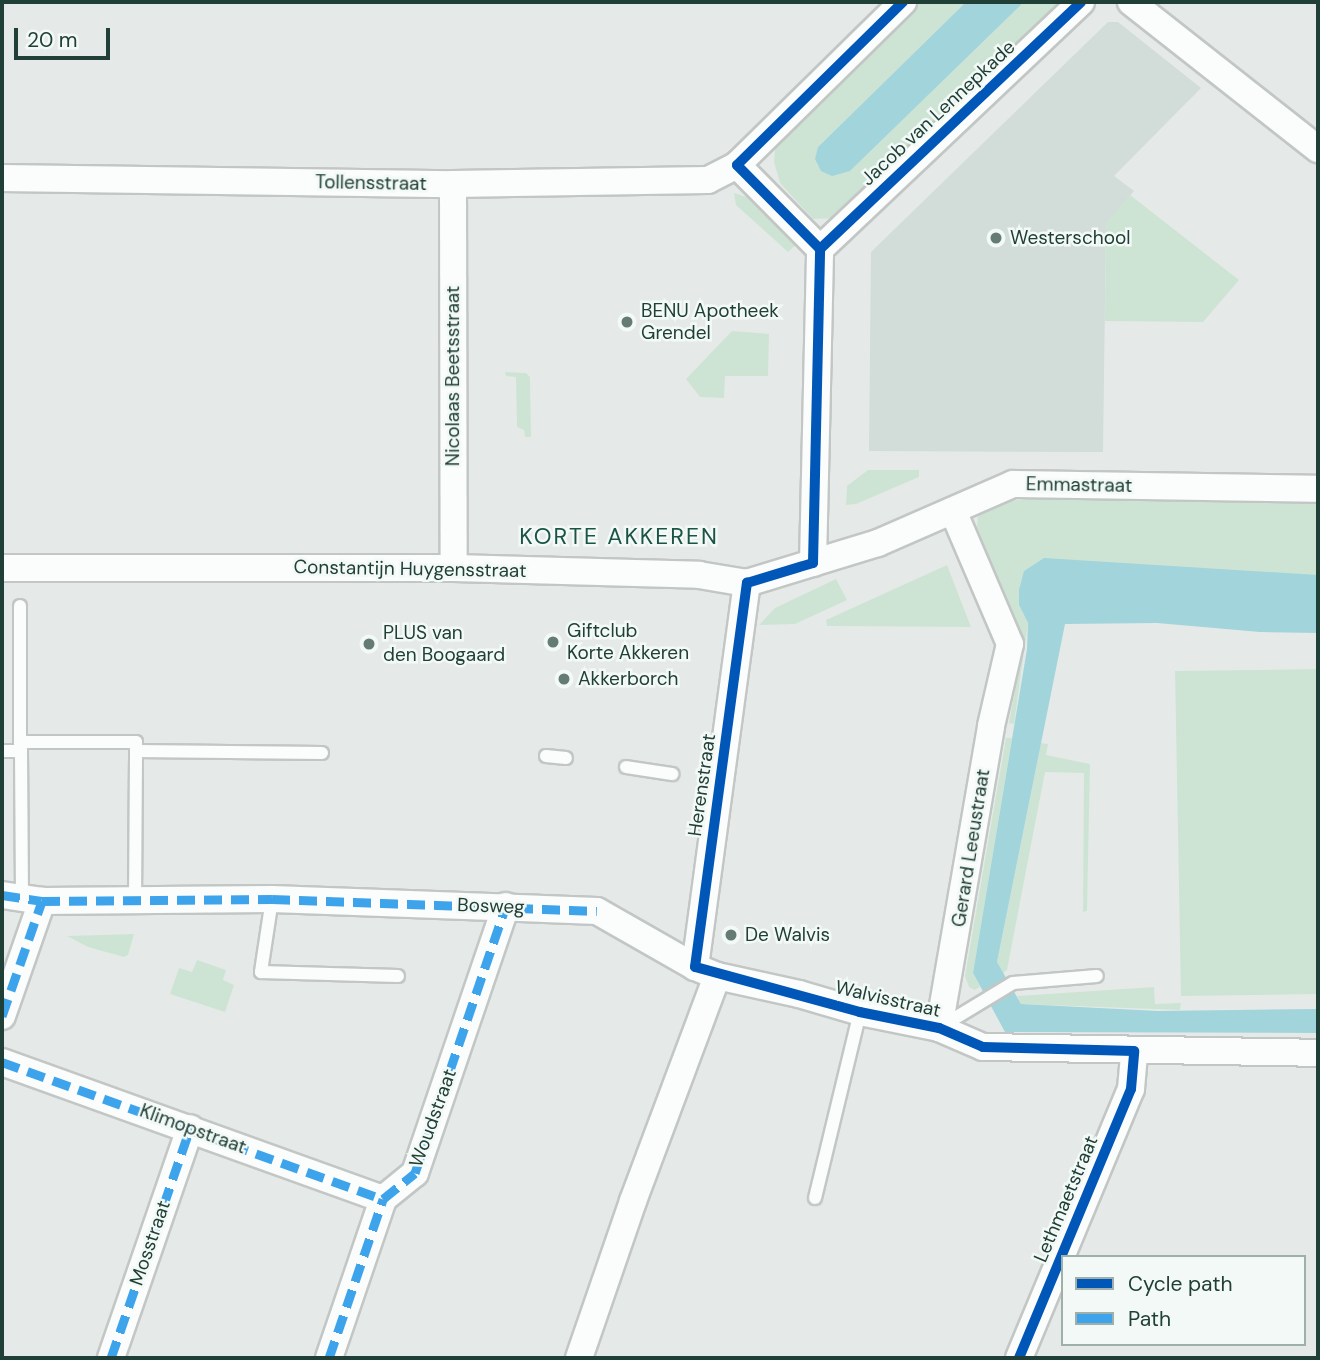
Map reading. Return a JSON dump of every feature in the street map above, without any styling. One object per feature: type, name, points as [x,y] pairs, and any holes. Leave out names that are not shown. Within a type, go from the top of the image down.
[{"type":"street","name":"Jacob van Lennepkade","points":[[820,249],[1081,2]]},
{"type":"street","points":[[1131,2],[1318,149]]},
{"type":"street","points":[[813,563],[820,249],[737,165],[894,5]]},
{"type":"street","name":"Tollensstraat","points":[[2,178],[453,184],[708,180],[737,165]]},
{"type":"street","name":"Nicolaas Beetsstraat","points":[[453,184],[454,568]]},
{"type":"street","name":"Emmastraat","points":[[813,563],[878,543],[1013,484],[1318,489]]},
{"type":"street","name":"Gerard Leeustraat","points":[[939,1028],[991,726],[1010,644],[953,511]]},
{"type":"street","name":"Constantijn Huygensstraat","points":[[2,568],[454,568],[699,575],[747,583],[813,563]]},
{"type":"street","name":"Herenstraat","points":[[579,1358],[633,1201],[706,972],[747,583]]},
{"type":"street","points":[[2,1016],[22,898]]},
{"type":"street","name":"Bosweg","points":[[22,898],[272,899],[597,911],[706,972]]},
{"type":"street","name":"Woudstraat","points":[[383,1199],[415,1173],[506,906]]},
{"type":"street","name":"Walvisstraat","points":[[706,972],[799,994],[860,1013],[939,1028],[983,1047],[1318,1052]]},
{"type":"street","name":"Lethmaetstraat","points":[[1061,1255],[1131,1089],[1134,1051]]},
{"type":"street","name":"Klimopstraat","points":[[2,1062],[383,1199]]},
{"type":"street","name":"Mosstraat","points":[[111,1358],[190,1128]]},
{"type":"street","points":[[328,1358],[383,1199]]},
{"type":"street","name":"Lethmaetstraat","points":[[1018,1358],[1061,1256]]},
{"type":"lane","points":[[20,606],[22,898]]},
{"type":"lane","points":[[2,751],[20,746],[136,742],[135,900]]},
{"type":"lane","points":[[136,751],[322,753]]},
{"type":"lane","points":[[546,756],[566,758]]},
{"type":"lane","points":[[626,767],[671,774]]},
{"type":"lane","points":[[272,899],[261,972],[398,976]]},
{"type":"lane","points":[[939,1028],[1013,983],[1097,976]]},
{"type":"lane","points":[[815,1198],[860,1013]]},
{"type":"shaded area","name":"Westerschool","points":[[1108,22],[1118,22],[1201,88],[1114,176],[1134,191],[1106,224],[1103,452],[869,451],[871,252]]},
{"type":"green space","points":[[920,2],[966,2],[818,147],[817,165],[850,171],[1024,2],[1060,2],[849,207],[836,218],[813,219],[780,183],[774,162],[775,150],[783,135]]},
{"type":"green space","points":[[734,193],[750,198],[796,245],[788,252],[736,205]]},
{"type":"green space","points":[[1130,195],[1239,280],[1203,322],[1105,321],[1106,224]]},
{"type":"green space","points":[[732,331],[769,334],[768,376],[725,376],[724,398],[700,397],[686,379]]},
{"type":"green space","points":[[505,372],[526,373],[530,377],[531,437],[525,437],[524,430],[517,427],[516,377],[506,376]]},
{"type":"green space","points":[[868,470],[919,470],[919,477],[856,504],[846,505],[847,486]]},
{"type":"green space","points":[[1040,497],[1318,500],[1318,575],[1019,605],[1028,623],[1014,724],[1009,723],[1023,645],[977,527],[978,516],[1003,502]]},
{"type":"green space","points":[[947,565],[971,627],[827,626],[826,620]]},
{"type":"green space","points":[[836,579],[847,600],[795,624],[759,625],[775,608]]},
{"type":"green space","points":[[1318,669],[1318,994],[1181,996],[1175,671]]},
{"type":"green space","points":[[1006,738],[1012,738],[973,973],[980,987],[975,990],[969,987],[965,976]]},
{"type":"green space","points":[[1041,743],[1048,744],[1046,755],[1090,764],[1087,911],[1083,912],[1084,773],[1045,772],[1007,970],[1003,973],[997,962]]},
{"type":"green space","points":[[134,934],[128,955],[124,957],[88,947],[67,936]]},
{"type":"green space","points":[[197,960],[226,970],[223,980],[234,985],[225,1012],[170,994],[179,968],[192,972]]},
{"type":"green space","points":[[1154,987],[1155,1004],[1181,1003],[1180,1010],[1021,1004],[1017,996]]},
{"type":"water","points":[[966,2],[1024,2],[850,171],[832,176],[821,171],[815,159],[818,147]]},
{"type":"water","points":[[1044,558],[1318,575],[1318,633],[1260,632],[1157,623],[1065,624],[997,962],[1021,1004],[1158,1011],[1318,1009],[1318,1033],[1005,1032],[973,973],[1027,649],[1028,623],[1019,605],[1019,590],[1024,571]]},
{"type":"marked path","points":[[2,895],[42,901],[272,899],[597,911]]},
{"type":"marked path","points":[[2,1016],[42,901]]},
{"type":"marked path","points":[[329,1358],[383,1199],[415,1173],[506,906]]},
{"type":"marked path","points":[[2,1062],[383,1199]]},
{"type":"marked path","points":[[111,1358],[190,1128]]},
{"type":"cycle path","points":[[820,249],[737,165],[903,2]]},
{"type":"cycle path","points":[[1062,1255],[1131,1089],[1134,1051],[983,1047],[939,1028],[860,1012],[695,967],[747,583],[813,563],[820,249],[1081,2]]},
{"type":"cycle path","points":[[1019,1358],[1061,1257]]},
{"type":"place","name":"Westerschool","points":[[996,238]]},
{"type":"place","name":"BENU Apotheek Grendel","points":[[627,322]]},
{"type":"place","name":"Giftclub Korte Akkeren","points":[[553,642]]},
{"type":"place","name":"PLUS van den Boogaard","points":[[369,644]]},
{"type":"place","name":"Akkerborch","points":[[564,679]]},
{"type":"place","name":"De Walvis","points":[[731,935]]},
{"type":"district","name":"KORTE AKKEREN","points":[[619,536]]}]
